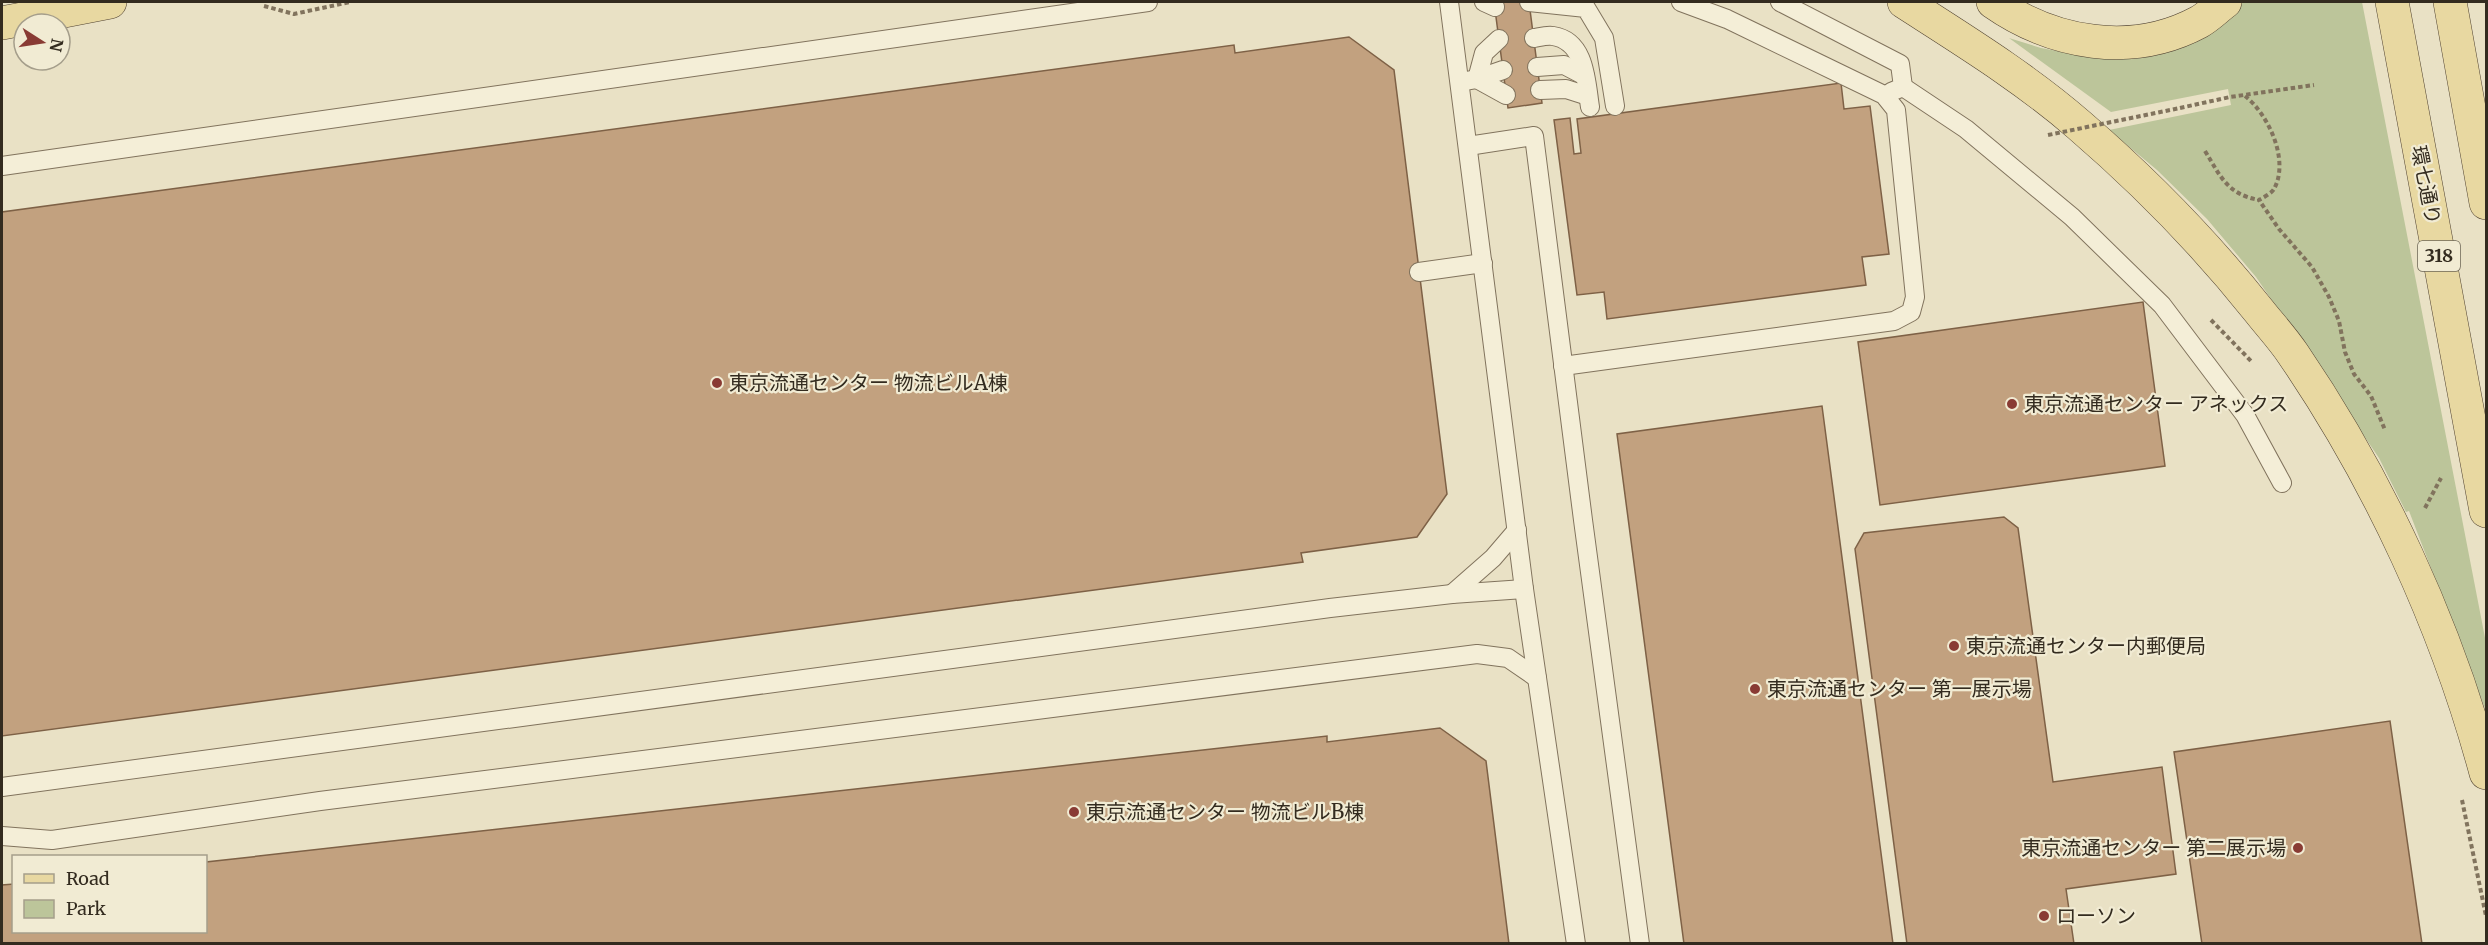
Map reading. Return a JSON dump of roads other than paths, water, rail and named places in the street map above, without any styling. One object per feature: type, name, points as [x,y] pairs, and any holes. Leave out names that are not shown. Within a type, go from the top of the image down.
[{"type":"main road","points":[[2,23],[110,2]]},
{"type":"main road","points":[[1904,2],[1993,60],[2078,124],[2156,196],[2225,267],[2292,352],[2350,446],[2398,538],[2442,637],[2487,773]]},
{"type":"main road","points":[[1993,2],[2016,18],[2051,33],[2088,41],[2127,43],[2164,37],[2201,21],[2225,2]]},
{"type":"main road","name":"環七通り","points":[[2392,2],[2487,511]]},
{"type":"main road","points":[[2450,2],[2487,203]]},
{"type":"lane","points":[[2,166],[1149,2]]},
{"type":"lane","points":[[1453,2],[1469,80],[1468,146],[1524,589],[1576,944]]},
{"type":"lane","points":[[1529,2],[1583,5],[1604,38],[1615,106]]},
{"type":"lane","points":[[1563,366],[1894,321],[1911,312],[1915,297],[1896,110],[1884,95],[1727,19],[1681,2]]},
{"type":"lane","points":[[1779,2],[1900,64],[1903,87],[1966,129],[2072,217],[2162,305],[2245,415],[2282,483]]},
{"type":"lane","points":[[1534,38],[1554,36],[1571,45],[1583,62],[1589,102],[1566,89],[1540,90]]},
{"type":"lane","points":[[1469,80],[1484,53],[1499,39]]},
{"type":"lane","points":[[1537,67],[1564,65],[1585,76]]},
{"type":"lane","points":[[1469,80],[1503,70]]},
{"type":"lane","points":[[1469,80],[1506,95]]},
{"type":"lane","points":[[1884,95],[1903,87]]},
{"type":"lane","points":[[1468,146],[1534,136],[1641,944]]},
{"type":"lane","points":[[1419,272],[1483,263]]},
{"type":"lane","points":[[1452,594],[1493,558],[1517,530]]},
{"type":"lane","points":[[2,787],[1452,594],[1524,589]]},
{"type":"lane","points":[[2,836],[52,840],[320,801],[1477,654],[1508,658],[1537,678]]},
{"type":"place","name":"東京流通センター 物流ビルA棟","points":[[717,383]]},
{"type":"place","name":"東京流通センター アネックス","points":[[2012,404]]},
{"type":"place","name":"東京流通センター内郵便局","points":[[1954,646]]},
{"type":"place","name":"東京流通センター 第一展示場","points":[[1755,689]]},
{"type":"place","name":"東京流通センター 物流ビルB棟","points":[[1074,812]]},
{"type":"place","name":"東京流通センター 第二展示場","points":[[2298,848]]},
{"type":"place","name":"ローソン","points":[[2044,916]]}]
